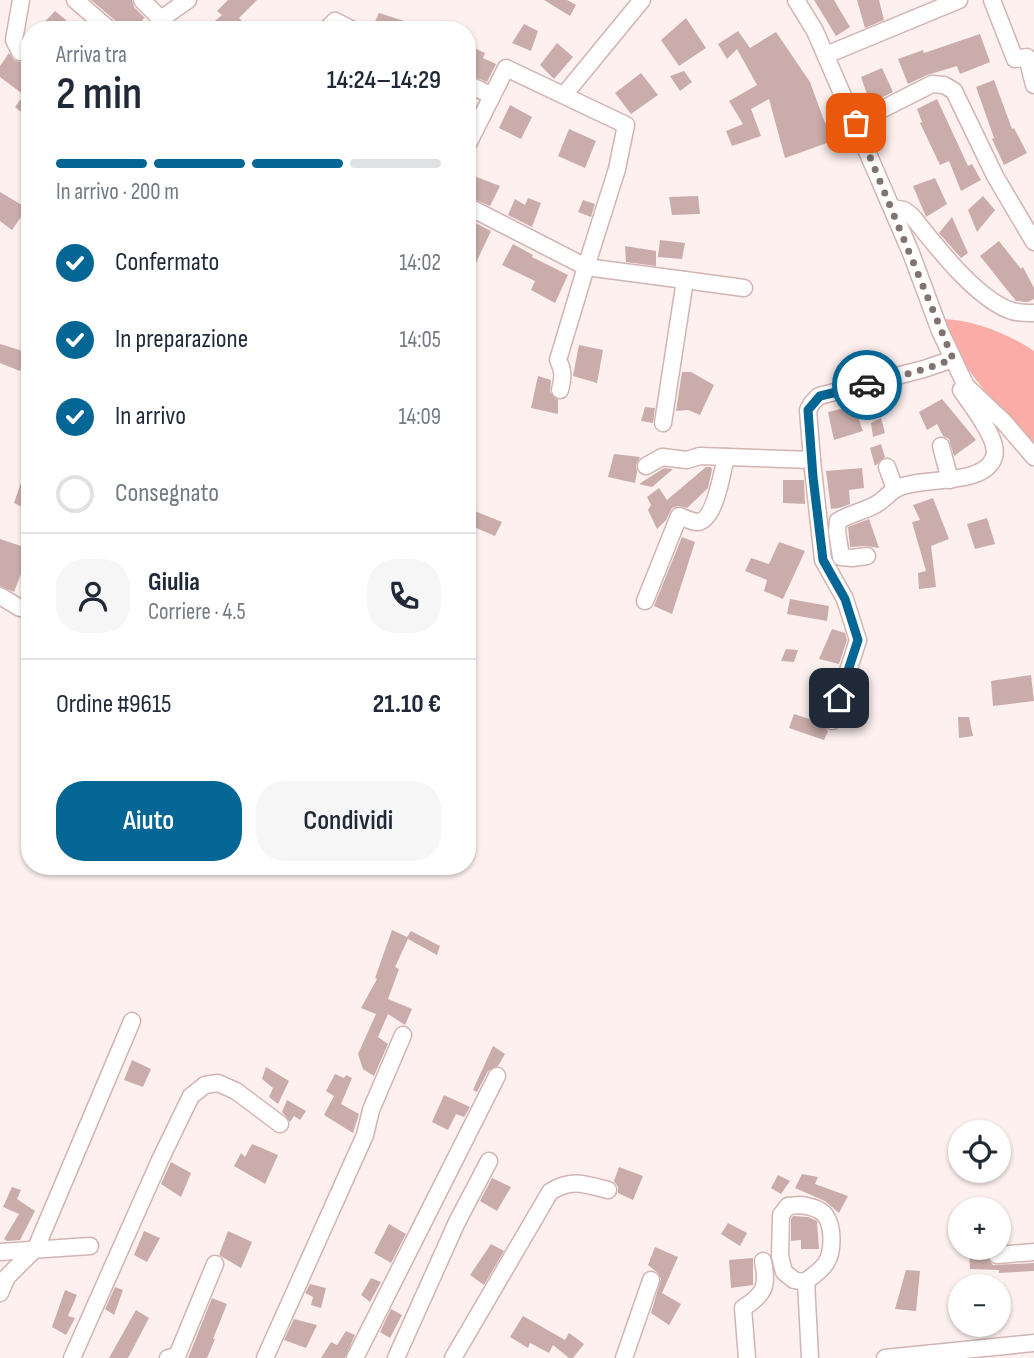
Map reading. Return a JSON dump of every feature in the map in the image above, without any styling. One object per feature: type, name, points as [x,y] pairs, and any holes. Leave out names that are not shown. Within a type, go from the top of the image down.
[{"type":"street","points":[[20,52],[14,40],[21,0]]},
{"type":"street","points":[[75,0],[100,21]]},
{"type":"street","points":[[142,0],[161,19],[188,0]]},
{"type":"street","points":[[564,95],[642,0]]},
{"type":"street","points":[[796,0],[816,31],[892,208],[940,331],[966,386],[1004,422],[1034,457]]},
{"type":"street","points":[[826,55],[959,0]]},
{"type":"street","points":[[992,0],[1016,59],[1031,56],[1034,85]]},
{"type":"street","points":[[476,127],[506,68],[626,125],[617,169],[561,346],[558,360],[563,368],[563,377],[560,390]]},
{"type":"street","points":[[856,123],[932,84],[944,85],[954,91],[995,176],[1034,242]]},
{"type":"street","points":[[476,88],[491,95]]},
{"type":"street","points":[[892,208],[904,210],[912,216],[957,270],[984,293],[1009,310],[1034,313]]},
{"type":"street","points":[[476,211],[586,267],[744,288]]},
{"type":"street","points":[[663,423],[685,280]]},
{"type":"street","points":[[832,721],[858,640],[845,599],[823,560],[808,410],[820,396],[954,362]]},
{"type":"street","points":[[867,556],[841,557],[836,531],[838,521],[876,505],[895,489],[950,480],[985,470],[994,458],[995,447],[991,436],[956,379],[954,362]]},
{"type":"street","points":[[941,446],[950,480]]},
{"type":"street","points":[[646,466],[662,457],[687,460],[700,456],[811,460]]},
{"type":"street","points":[[645,601],[679,516],[697,522],[705,520],[712,511],[726,457]]},
{"type":"street","points":[[887,467],[895,489]]},
{"type":"street","points":[[0,596],[20,608]]},
{"type":"street","points":[[0,1293],[7,1277],[36,1248],[132,1021]]},
{"type":"street","points":[[265,1358],[365,1135],[371,1110],[404,1035]]},
{"type":"street","points":[[355,1358],[497,1076]]},
{"type":"street","points":[[72,1358],[191,1097],[205,1085],[218,1083],[236,1091],[280,1124]]},
{"type":"street","points":[[396,1358],[457,1222],[489,1161]]},
{"type":"street","points":[[453,1358],[550,1192],[572,1182],[608,1190]]},
{"type":"street","points":[[788,1206],[814,1208],[825,1215],[830,1227],[831,1243],[827,1262],[806,1281],[794,1280],[784,1272],[779,1256],[781,1215],[788,1206]]},
{"type":"street","points":[[0,1252],[90,1246]]},
{"type":"street","points":[[1011,1254],[1034,1252]]},
{"type":"street","points":[[747,1358],[743,1308],[764,1289],[766,1280],[763,1261]]},
{"type":"street","points":[[168,1358],[177,1356],[215,1265]]},
{"type":"street","points":[[624,1358],[651,1280]]},
{"type":"street","points":[[806,1281],[810,1358]]},
{"type":"street","points":[[886,1358],[1034,1343]]},
{"type":"shaded area","points":[[941,319],[990,329],[1034,351],[1034,445],[961,360]]},
{"type":"building","points":[[91,0],[132,0],[134,7],[145,18],[143,21],[116,21]]},
{"type":"building","points":[[228,0],[257,0],[239,18],[242,21],[215,21],[222,15],[217,11]]},
{"type":"building","points":[[544,0],[567,0],[576,5],[570,16]]},
{"type":"building","points":[[814,0],[834,0],[850,27],[836,36]]},
{"type":"building","points":[[857,0],[879,0],[884,20],[865,28]]},
{"type":"building","points":[[55,11],[66,20],[65,21],[46,21]]},
{"type":"building","points":[[379,13],[404,21],[375,21]]},
{"type":"building","points":[[686,18],[706,48],[679,66],[661,40]]},
{"type":"building","points":[[524,24],[538,31],[531,51],[512,43]]},
{"type":"building","points":[[738,31],[750,48],[776,32],[810,82],[825,123],[831,120],[838,139],[785,158],[769,99],[751,109],[761,136],[732,146],[726,131],[743,124],[729,101],[757,85],[737,49],[727,59],[718,44]]},
{"type":"building","points":[[980,34],[990,62],[960,74],[957,66],[908,84],[898,59]]},
{"type":"building","points":[[557,43],[573,57],[554,79],[540,65]]},
{"type":"building","points":[[476,49],[485,53],[483,58],[496,64],[487,82],[476,78]]},
{"type":"building","points":[[9,53],[14,60],[21,62],[21,93],[0,77],[0,66]]},
{"type":"building","points":[[882,68],[893,92],[870,103],[861,77]]},
{"type":"building","points":[[684,71],[692,82],[680,91],[670,76]]},
{"type":"building","points":[[641,73],[658,95],[631,114],[615,93]]},
{"type":"building","points":[[994,80],[1012,129],[1014,128],[1027,153],[1004,165],[992,139],[994,138],[976,87]]},
{"type":"building","points":[[21,99],[21,112],[15,107]]},
{"type":"building","points":[[937,99],[968,166],[972,164],[981,180],[961,191],[949,161],[940,165],[920,123],[922,122],[917,109]]},
{"type":"building","points":[[510,105],[532,117],[521,139],[499,128]]},
{"type":"building","points":[[569,129],[596,141],[585,168],[558,156]]},
{"type":"building","points":[[476,177],[500,186],[490,206],[476,200]]},
{"type":"building","points":[[935,178],[947,204],[926,217],[913,186]]},
{"type":"building","points":[[0,192],[21,204],[21,217],[12,230],[0,221]]},
{"type":"building","points":[[698,196],[700,214],[672,215],[669,197]]},
{"type":"building","points":[[983,196],[995,210],[977,232],[968,210]]},
{"type":"building","points":[[528,198],[541,203],[532,227],[508,215],[515,199],[525,205]]},
{"type":"building","points":[[583,200],[595,204],[591,217],[578,212]]},
{"type":"building","points":[[952,217],[968,253],[961,258],[939,233]]},
{"type":"building","points":[[476,223],[491,231],[476,263]]},
{"type":"building","points":[[660,240],[685,243],[682,259],[658,257]]},
{"type":"building","points":[[999,241],[1021,269],[1023,267],[1034,288],[1034,299],[1028,302],[1016,301],[980,256]]},
{"type":"building","points":[[513,244],[568,275],[555,303],[531,290],[535,281],[502,265]]},
{"type":"building","points":[[625,246],[656,251],[656,266],[626,262]]},
{"type":"building","points":[[0,344],[21,350],[20,371],[0,363]]},
{"type":"building","points":[[579,345],[603,350],[597,383],[573,376]]},
{"type":"building","points":[[682,372],[691,372],[714,385],[700,415],[688,410],[676,411]]},
{"type":"building","points":[[538,376],[551,380],[550,392],[558,400],[558,414],[531,408]]},
{"type":"building","points":[[942,399],[976,440],[954,456],[949,439],[943,436],[937,424],[927,430],[919,412]]},
{"type":"building","points":[[854,406],[863,431],[834,440],[828,412]]},
{"type":"building","points":[[645,407],[655,408],[653,423],[641,421]]},
{"type":"building","points":[[881,418],[885,433],[873,437],[871,423]]},
{"type":"building","points":[[881,444],[885,457],[875,466],[870,448]]},
{"type":"building","points":[[614,454],[640,457],[636,465],[635,483],[608,477]]},
{"type":"building","points":[[706,467],[711,467],[712,470],[708,488],[687,508],[672,508],[657,529],[648,510],[651,505],[647,497],[659,488],[667,500]]},
{"type":"building","points":[[664,468],[673,469],[652,487],[639,484]]},
{"type":"building","points":[[862,468],[864,488],[849,490],[850,504],[831,509],[826,471]]},
{"type":"building","points":[[783,480],[804,480],[805,504],[783,503]]},
{"type":"building","points":[[21,482],[21,506],[14,503]]},
{"type":"building","points":[[933,498],[949,539],[931,546],[936,587],[919,589],[918,573],[926,571],[912,522],[920,520],[913,505]]},
{"type":"building","points":[[476,512],[502,522],[495,536],[476,528]]},
{"type":"building","points":[[987,518],[995,544],[975,549],[967,524]]},
{"type":"building","points":[[869,519],[879,548],[850,547],[848,527]]},
{"type":"building","points":[[682,537],[695,542],[672,614],[654,606]]},
{"type":"building","points":[[0,539],[21,546],[21,574],[14,592],[0,586]]},
{"type":"building","points":[[779,542],[805,551],[783,599],[764,591],[767,580],[745,571],[751,558],[769,564]]},
{"type":"building","points":[[790,599],[829,606],[827,621],[787,614]]},
{"type":"building","points":[[832,629],[845,633],[847,640],[839,664],[819,659]]},
{"type":"building","points":[[786,649],[798,650],[794,662],[781,661]]},
{"type":"building","points":[[1031,675],[1034,701],[993,706],[991,681]]},
{"type":"building","points":[[794,714],[822,723],[828,731],[824,740],[789,728]]},
{"type":"building","points":[[958,717],[969,717],[973,736],[959,738]]},
{"type":"building","points":[[392,930],[407,937],[411,931],[440,946],[437,955],[408,939],[395,967],[399,969],[388,999],[412,1009],[405,1025],[388,1014],[378,1037],[388,1044],[374,1076],[363,1069],[358,1054],[376,1014],[361,1008],[377,979],[375,978]]},
{"type":"building","points":[[493,1046],[505,1054],[498,1066],[488,1071],[477,1092],[473,1090]]},
{"type":"building","points":[[132,1060],[151,1069],[143,1087],[124,1080]]},
{"type":"building","points":[[266,1067],[289,1081],[278,1104],[269,1097],[273,1088],[262,1079]]},
{"type":"building","points":[[335,1074],[352,1078],[341,1104],[359,1114],[353,1133],[324,1115],[334,1096],[326,1091]]},
{"type":"building","points":[[444,1095],[470,1107],[464,1117],[456,1114],[448,1130],[432,1122]]},
{"type":"building","points":[[287,1100],[306,1111],[300,1120],[294,1116],[290,1122],[282,1112]]},
{"type":"building","points":[[252,1144],[278,1155],[265,1184],[234,1166],[241,1153],[245,1157]]},
{"type":"building","points":[[171,1162],[191,1173],[181,1197],[161,1184]]},
{"type":"building","points":[[619,1167],[643,1176],[633,1200],[618,1193],[614,1181]]},
{"type":"building","points":[[802,1174],[818,1177],[815,1184],[848,1196],[839,1213],[825,1201],[795,1188]]},
{"type":"building","points":[[778,1175],[790,1181],[781,1194],[771,1188]]},
{"type":"building","points":[[492,1178],[511,1187],[497,1211],[480,1201]]},
{"type":"building","points":[[12,1187],[21,1190],[17,1199],[35,1211],[20,1240],[7,1241],[4,1239],[19,1214],[3,1207]]},
{"type":"building","points":[[793,1216],[817,1221],[819,1249],[801,1249],[801,1240],[791,1241]]},
{"type":"building","points":[[728,1223],[747,1233],[740,1246],[721,1234]]},
{"type":"building","points":[[389,1224],[406,1234],[391,1263],[374,1253]]},
{"type":"building","points":[[144,1231],[160,1238],[147,1262],[134,1255]]},
{"type":"building","points":[[228,1231],[252,1242],[241,1268],[219,1255]]},
{"type":"building","points":[[491,1244],[504,1251],[484,1285],[470,1275]]},
{"type":"building","points":[[655,1247],[678,1257],[662,1293],[681,1304],[669,1325],[651,1313],[661,1279],[648,1265]]},
{"type":"building","points":[[753,1258],[753,1285],[731,1288],[729,1260]]},
{"type":"building","points":[[970,1260],[989,1260],[993,1265],[1034,1263],[1034,1271],[999,1273],[999,1270],[970,1269]]},
{"type":"building","points":[[906,1270],[920,1271],[916,1311],[895,1309]]},
{"type":"building","points":[[371,1278],[381,1282],[370,1302],[361,1295]]},
{"type":"building","points":[[310,1284],[326,1288],[321,1308],[311,1305],[313,1297],[305,1293]]},
{"type":"building","points":[[115,1287],[123,1290],[114,1315],[105,1309]]},
{"type":"building","points":[[65,1290],[77,1295],[68,1316],[75,1318],[66,1335],[52,1327]]},
{"type":"building","points":[[212,1298],[227,1304],[215,1339],[207,1358],[188,1358]]},
{"type":"building","points":[[391,1309],[402,1315],[390,1338],[380,1332]]},
{"type":"building","points":[[136,1310],[149,1318],[128,1358],[109,1358]]},
{"type":"building","points":[[523,1316],[565,1340],[569,1333],[584,1344],[573,1358],[569,1358],[553,1345],[549,1353],[530,1343],[528,1348],[510,1337]]},
{"type":"building","points":[[294,1319],[317,1325],[306,1348],[284,1340]]},
{"type":"building","points":[[346,1331],[355,1335],[345,1358],[321,1358],[331,1342],[337,1345]]},
{"type":"way so far","points":[[856,123],[953,359],[867,385]]},
{"type":"route","points":[[839,698],[858,640],[845,599],[823,560],[808,410],[820,396],[867,385]]}]
